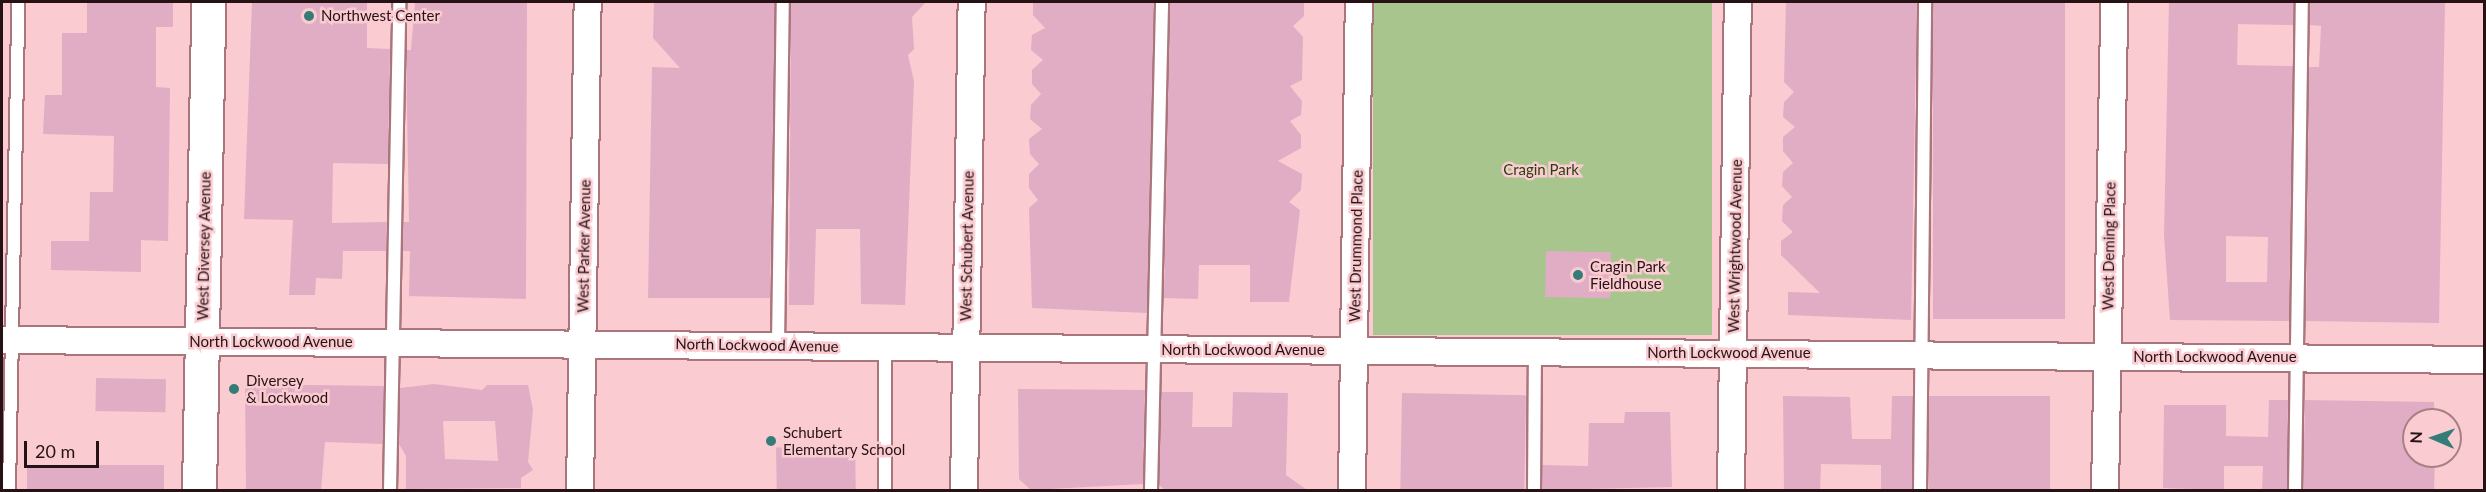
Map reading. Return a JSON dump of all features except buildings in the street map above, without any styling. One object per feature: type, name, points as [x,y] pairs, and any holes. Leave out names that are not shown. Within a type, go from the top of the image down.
[{"type":"main road","name":"West Diversey Avenue","points":[[200,490],[208,2]]},
{"type":"street","name":"West Parker Avenue","points":[[580,490],[588,2]]},
{"type":"street","name":"West Schubert Avenue","points":[[964,490],[972,2]]},
{"type":"street","name":"West Drummond Place","points":[[1352,490],[1359,2]]},
{"type":"street","name":"West Wrightwood Avenue","points":[[1731,490],[1738,2]]},
{"type":"street","name":"West Deming Place","points":[[2105,490],[2114,2]]},
{"type":"street","name":"North Lockwood Avenue","points":[[6,340],[2484,360]]},
{"type":"lane","points":[[9,490],[6,340],[18,2]]},
{"type":"lane","points":[[390,490],[399,2]]},
{"type":"lane","points":[[778,345],[783,2]]},
{"type":"lane","points":[[1151,490],[1152,349],[1162,2]]},
{"type":"lane","points":[[1920,490],[1925,2]]},
{"type":"lane","points":[[2295,490],[2302,2]]},
{"type":"lane","points":[[885,347],[885,490]]},
{"type":"lane","points":[[1533,490],[1535,352]]},
{"type":"green space","name":"Cragin Park","points":[[1373,2],[1712,2],[1712,335],[1373,335]]},
{"type":"place","name":"Northwest Center","points":[[309,16]]},
{"type":"place","name":"Cragin Park Fieldhouse","points":[[1578,275]]},
{"type":"place","name":"Diversey & Lockwood","points":[[234,389]]},
{"type":"place","name":"Schubert Elementary School","points":[[771,441]]}]
